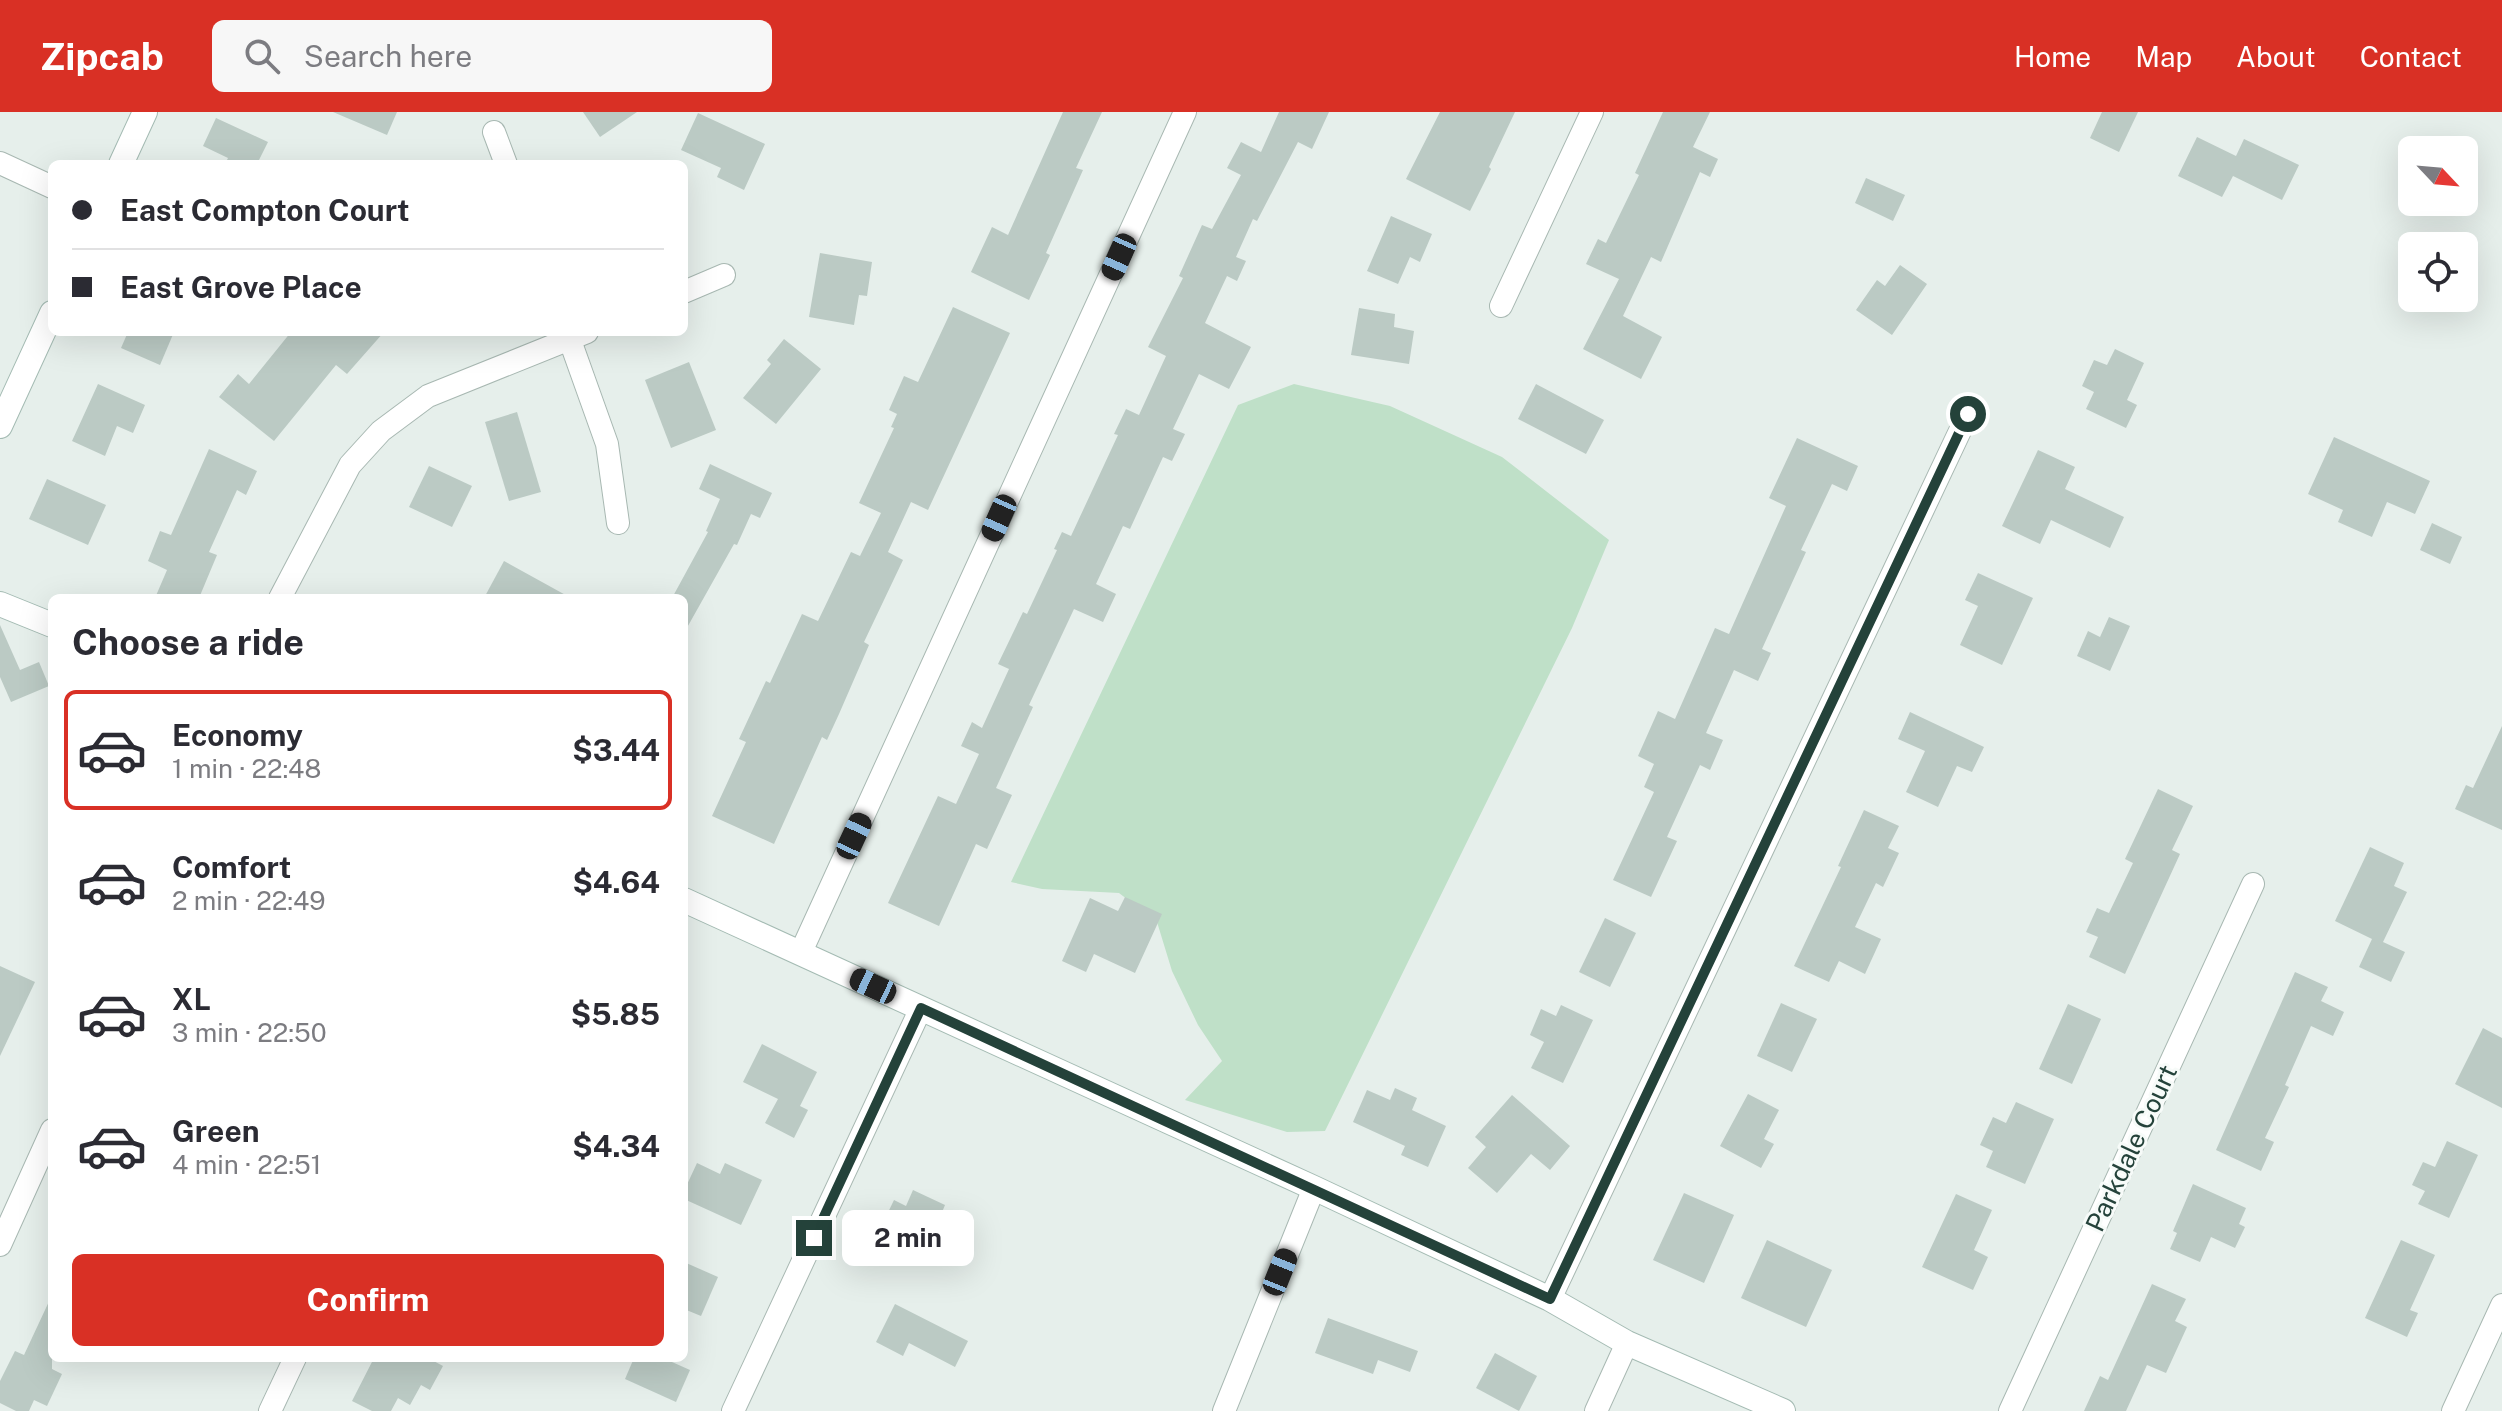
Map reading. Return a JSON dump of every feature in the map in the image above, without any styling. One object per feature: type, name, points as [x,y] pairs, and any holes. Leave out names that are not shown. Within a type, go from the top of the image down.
[{"type":"street","points":[[123,160],[145,112]]},
{"type":"street","points":[[801,952],[1185,112]]},
{"type":"street","points":[[1501,306],[1592,112]]},
{"type":"street","points":[[494,132],[504,160]]},
{"type":"street","points":[[0,163],[48,185]]},
{"type":"street","points":[[688,290],[724,275]]},
{"type":"street","points":[[0,426],[48,322]]},
{"type":"street","points":[[282,594],[350,465],[381,431],[428,396],[570,336]]},
{"type":"street","points":[[576,336],[607,444],[618,523]]},
{"type":"street","points":[[1550,1299],[1968,414]]},
{"type":"street","points":[[0,604],[48,623]]},
{"type":"street","name":"Parkdale Court","points":[[2010,1411],[2253,884]]},
{"type":"street","points":[[688,902],[1314,1188],[1550,1299],[1627,1343],[1783,1411]]},
{"type":"street","points":[[733,1411],[921,1008]]},
{"type":"street","points":[[0,1245],[48,1139]]},
{"type":"street","points":[[1224,1411],[1314,1188]]},
{"type":"street","points":[[2453,1411],[2502,1305]]},
{"type":"street","points":[[1596,1411],[1627,1343]]},
{"type":"street","points":[[270,1411],[293,1362]]},
{"type":"green space","points":[[1294,384],[1390,406],[1502,457],[1609,540],[1572,628],[1325,1131],[1287,1132],[1185,1100],[1222,1061],[1198,1025],[1172,971],[1157,922],[1119,893],[1042,889],[1011,882],[1238,405]]},
{"type":"building","points":[[333,112],[397,112],[387,135]]},
{"type":"building","points":[[583,112],[637,112],[600,137]]},
{"type":"building","points":[[1063,112],[1102,112],[1076,168],[1083,170],[1029,300],[971,272],[992,227],[1008,235]]},
{"type":"building","points":[[1279,112],[1329,112],[1312,149],[1298,142],[1257,221],[1253,219],[1236,257],[1246,261],[1237,281],[1227,276],[1205,323],[1251,347],[1229,389],[1199,374],[1173,429],[1185,434],[1172,461],[1163,457],[1130,529],[1123,526],[1096,584],[1116,594],[1103,622],[1074,609],[1029,705],[1033,707],[996,788],[1012,795],[987,849],[976,844],[939,926],[888,903],[938,796],[956,804],[979,754],[961,746],[972,722],[982,728],[1009,669],[998,664],[1023,612],[1027,614],[1057,550],[1054,549],[1062,532],[1071,536],[1118,435],[1114,434],[1126,409],[1139,415],[1166,356],[1148,347],[1183,278],[1179,276],[1202,225],[1212,229],[1241,175],[1227,168],[1241,142],[1261,152]]},
{"type":"building","points":[[1440,112],[1515,112],[1470,211],[1406,179]]},
{"type":"building","points":[[1663,112],[1710,112],[1693,147],[1718,159],[1710,177],[1700,172],[1661,262],[1651,257],[1623,316],[1662,337],[1641,379],[1583,349],[1619,279],[1586,264],[1598,239],[1606,243],[1639,175],[1635,173]]},
{"type":"building","points":[[2102,112],[2138,112],[2119,152],[2090,138]]},
{"type":"building","points":[[698,113],[765,144],[744,190],[717,177],[721,168],[681,150]]},
{"type":"building","points":[[216,118],[268,142],[259,160],[227,160],[203,146]]},
{"type":"building","points":[[2197,137],[2236,156],[2244,139],[2299,165],[2282,200],[2233,176],[2222,197],[2178,176]]},
{"type":"building","points":[[1866,178],[1905,195],[1893,221],[1855,203]]},
{"type":"building","points":[[1391,216],[1432,234],[1420,262],[1410,257],[1398,284],[1367,271]]},
{"type":"building","points":[[820,253],[872,262],[867,296],[859,295],[854,325],[809,317]]},
{"type":"building","points":[[1900,265],[1927,284],[1892,335],[1856,310],[1877,280],[1885,286]]},
{"type":"building","points":[[953,307],[1010,333],[928,510],[911,502],[888,552],[903,560],[864,642],[869,645],[827,740],[822,737],[774,844],[712,816],[746,742],[739,739],[766,681],[770,683],[802,614],[818,621],[851,552],[860,556],[881,513],[859,503],[894,428],[891,427],[897,414],[889,410],[904,376],[918,382]]},
{"type":"building","points":[[1359,308],[1395,314],[1394,327],[1414,331],[1409,364],[1351,355]]},
{"type":"building","points":[[126,336],[172,336],[160,365],[121,348]]},
{"type":"building","points":[[288,336],[380,336],[347,374],[336,365],[274,441],[219,397],[238,374],[249,384]]},
{"type":"building","points":[[784,339],[821,369],[776,424],[743,398],[771,364],[767,360]]},
{"type":"building","points":[[2115,349],[2144,363],[2127,400],[2137,405],[2126,428],[2086,409],[2094,392],[2082,386],[2094,360],[2107,365]]},
{"type":"building","points":[[689,362],[716,430],[671,448],[645,380]]},
{"type":"building","points":[[98,384],[145,405],[133,433],[117,426],[105,456],[72,441]]},
{"type":"building","points":[[1536,384],[1604,420],[1586,454],[1518,419]]},
{"type":"building","points":[[517,412],[541,492],[509,501],[485,422]]},
{"type":"building","points":[[2334,437],[2430,481],[2415,514],[2387,502],[2372,537],[2338,522],[2343,510],[2308,494]]},
{"type":"building","points":[[1797,438],[1858,466],[1847,491],[1832,484],[1801,550],[1806,552],[1762,649],[1771,653],[1758,681],[1734,670],[1706,733],[1723,740],[1710,770],[1700,765],[1667,837],[1677,841],[1651,897],[1613,880],[1654,792],[1644,787],[1654,764],[1638,756],[1658,711],[1675,719],[1715,628],[1729,634],[1786,506],[1769,498]]},
{"type":"building","points":[[209,449],[257,471],[246,495],[237,490],[209,552],[217,555],[201,594],[157,594],[167,570],[148,561],[160,531],[171,535]]},
{"type":"building","points":[[2038,450],[2075,467],[2065,489],[2124,517],[2110,548],[2051,520],[2040,544],[2002,526]]},
{"type":"building","points":[[710,464],[772,493],[760,518],[751,514],[737,545],[734,544],[688,626],[688,594],[674,594],[708,532],[720,499],[699,489]]},
{"type":"building","points":[[429,466],[472,486],[452,527],[409,507]]},
{"type":"building","points":[[47,479],[106,505],[88,545],[29,519]]},
{"type":"building","points":[[2432,523],[2462,537],[2450,564],[2420,550]]},
{"type":"building","points":[[504,561],[564,594],[486,594]]},
{"type":"building","points":[[1978,573],[2033,598],[2002,665],[1960,645],[1978,606],[1965,600]]},
{"type":"building","points":[[2109,617],[2130,626],[2110,671],[2077,656],[2088,631],[2100,637]]},
{"type":"building","points":[[0,625],[20,670],[39,662],[48,686],[11,702],[0,677]]},
{"type":"building","points":[[1910,712],[1984,747],[1972,772],[1957,766],[1938,807],[1906,792],[1925,751],[1898,739]]},
{"type":"building","points":[[2502,726],[2502,830],[2455,809],[2466,785],[2473,788]]},
{"type":"building","points":[[2158,789],[2193,806],[2172,850],[2180,854],[2125,974],[2089,957],[2098,937],[2086,932],[2097,908],[2109,913],[2133,863],[2125,859]]},
{"type":"building","points":[[1864,810],[1899,826],[1888,848],[1899,853],[1883,887],[1876,883],[1855,927],[1881,939],[1865,974],[1839,961],[1829,982],[1794,966]]},
{"type":"building","points":[[2370,847],[2404,863],[2394,886],[2407,892],[2383,942],[2405,952],[2391,982],[2359,967],[2372,939],[2335,921]]},
{"type":"building","points":[[1125,897],[1162,914],[1135,973],[1094,954],[1086,972],[1062,961],[1090,898],[1118,911]]},
{"type":"building","points":[[1605,918],[1636,933],[1610,987],[1579,972]]},
{"type":"building","points":[[0,966],[35,982],[0,1056]]},
{"type":"building","points":[[2295,972],[2328,987],[2321,1001],[2344,1012],[2333,1036],[2311,1026],[2285,1085],[2289,1087],[2265,1138],[2274,1142],[2261,1171],[2216,1150]]},
{"type":"building","points":[[1781,1003],[1817,1019],[1792,1072],[1757,1056]]},
{"type":"building","points":[[2068,1004],[2101,1019],[2072,1084],[2039,1069]]},
{"type":"building","points":[[1561,1005],[1593,1020],[1563,1083],[1531,1068],[1544,1042],[1530,1035],[1541,1009],[1556,1016]]},
{"type":"building","points":[[2483,1028],[2502,1038],[2502,1108],[2455,1084]]},
{"type":"building","points":[[762,1044],[817,1072],[800,1106],[808,1110],[794,1138],[765,1123],[778,1099],[743,1082]]},
{"type":"building","points":[[1395,1088],[1417,1098],[1412,1110],[1446,1126],[1428,1167],[1401,1155],[1405,1146],[1353,1122],[1367,1090],[1390,1100]]},
{"type":"building","points":[[1748,1094],[1779,1110],[1764,1139],[1774,1144],[1761,1168],[1720,1146]]},
{"type":"building","points":[[1512,1095],[1570,1146],[1550,1170],[1531,1154],[1497,1193],[1468,1168],[1486,1147],[1475,1137]]},
{"type":"building","points":[[2016,1102],[2054,1119],[2025,1184],[1986,1167],[1993,1151],[1980,1145],[1993,1117],[2006,1123]]},
{"type":"building","points":[[2447,1141],[2478,1155],[2449,1218],[2418,1204],[2425,1191],[2412,1185],[2423,1162],[2435,1167]]},
{"type":"building","points":[[697,1163],[720,1174],[725,1163],[762,1180],[741,1225],[688,1201],[688,1182]]},
{"type":"building","points":[[2193,1184],[2246,1208],[2239,1224],[2245,1227],[2235,1248],[2211,1237],[2200,1262],[2170,1249],[2177,1233],[2173,1231]]},
{"type":"building","points":[[913,1190],[945,1205],[938,1222],[961,1233],[951,1252],[932,1244],[927,1253],[879,1231],[894,1200],[906,1206]]},
{"type":"building","points":[[1684,1193],[1734,1215],[1704,1283],[1653,1260]]},
{"type":"building","points":[[1956,1194],[1992,1210],[1974,1250],[1988,1257],[1973,1290],[1922,1267]]},
{"type":"building","points":[[1767,1240],[1832,1270],[1806,1327],[1741,1298]]},
{"type":"building","points":[[2401,1240],[2435,1255],[2410,1310],[2418,1313],[2407,1337],[2365,1318]]},
{"type":"building","points":[[688,1264],[718,1277],[701,1316],[688,1311]]},
{"type":"building","points":[[2152,1284],[2186,1299],[2175,1321],[2187,1327],[2166,1373],[2147,1365],[2126,1411],[2084,1411],[2100,1376],[2108,1380]]},
{"type":"building","points":[[48,1304],[48,1362],[52,1362],[52,1369],[62,1374],[47,1406],[34,1400],[29,1411],[16,1411],[0,1403],[0,1381],[15,1351],[24,1355]]},
{"type":"building","points":[[895,1304],[968,1341],[955,1367],[909,1343],[903,1356],[876,1342]]},
{"type":"building","points":[[1328,1318],[1418,1351],[1410,1372],[1378,1360],[1373,1374],[1315,1353]]},
{"type":"building","points":[[1495,1353],[1537,1376],[1519,1411],[1476,1388]]},
{"type":"building","points":[[372,1362],[436,1362],[443,1366],[430,1390],[421,1385],[410,1405],[398,1398],[391,1411],[372,1411],[352,1401]]},
{"type":"building","points":[[632,1362],[672,1362],[690,1370],[676,1402],[625,1379]]},
{"type":"route","points":[[814,1238],[921,1008],[1550,1299],[1968,414]]}]
